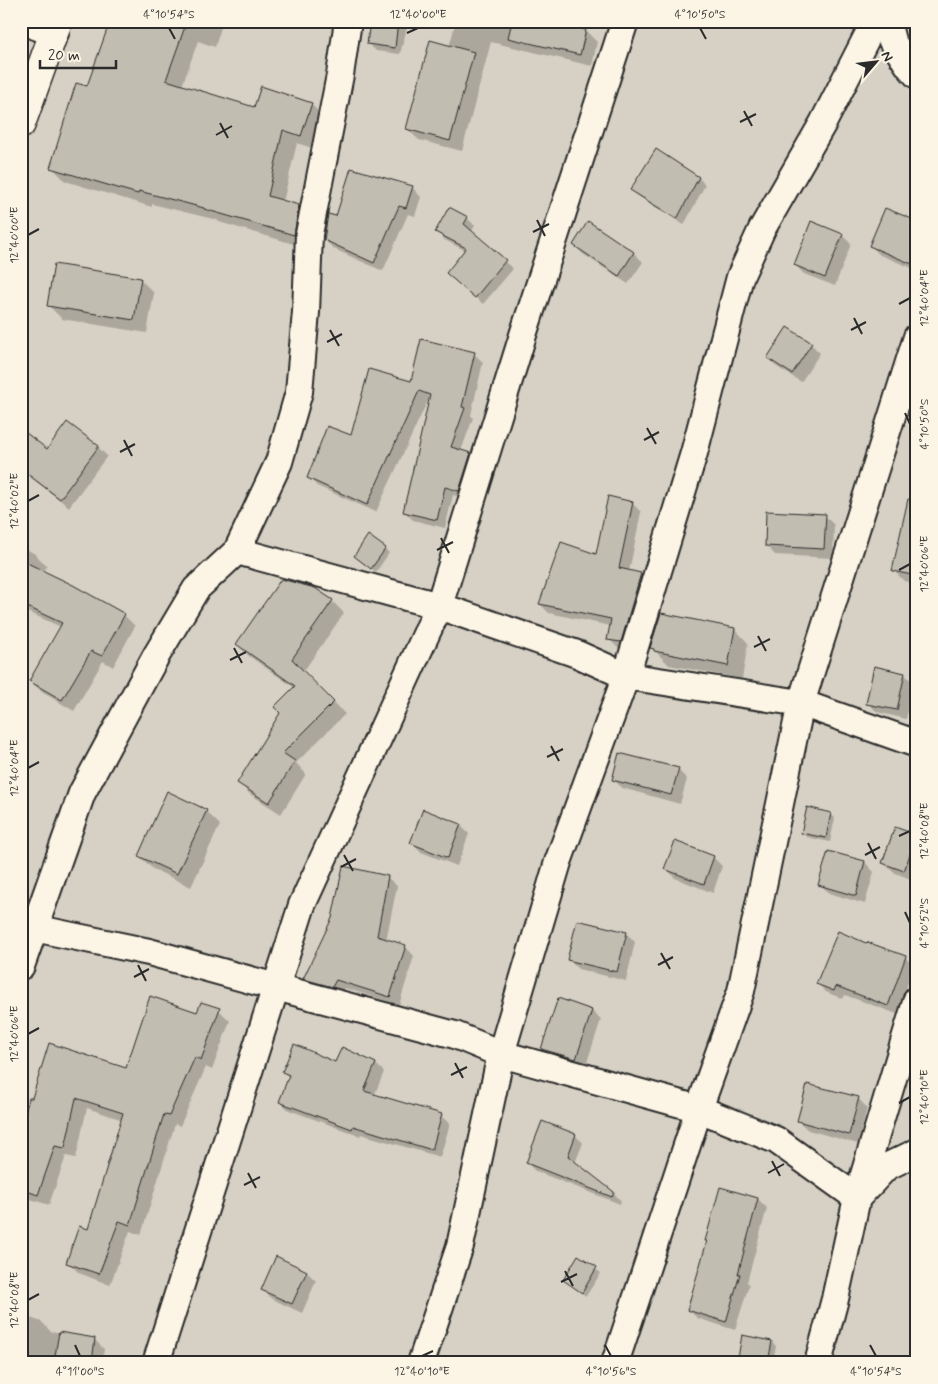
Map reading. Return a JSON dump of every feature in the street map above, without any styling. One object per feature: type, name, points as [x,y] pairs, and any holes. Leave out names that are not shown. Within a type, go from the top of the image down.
[{"type":"highway","points":[[21,124],[57,27]]},
{"type":"street","points":[[21,21],[57,27]]},
{"type":"street","points":[[21,966],[28,926],[82,793],[156,656],[196,589],[237,551],[279,462],[299,392],[310,234],[340,75],[348,21]]},
{"type":"street","points":[[156,1363],[302,905],[439,606],[523,335],[625,21]]},
{"type":"street","points":[[421,1363],[460,1246],[501,1054],[558,862],[626,676],[694,453],[740,277],[762,229],[823,123],[875,21]]},
{"type":"street","points":[[887,21],[892,41],[917,75]]},
{"type":"street","points":[[614,1363],[699,1109],[741,991],[801,703],[917,337]]},
{"type":"street","points":[[237,551],[439,606],[577,654],[626,676],[801,703],[917,744]]},
{"type":"street","points":[[28,926],[149,952],[455,1035],[501,1054],[699,1109],[776,1140],[856,1198]]},
{"type":"street","points":[[818,1363],[835,1299],[856,1198],[917,999]]},
{"type":"street","points":[[856,1198],[886,1168],[917,1152]]},
{"type":"shaded area","points":[[21,21],[917,21],[917,1363],[21,1363]]},
{"type":"building","points":[[110,21],[135,21],[159,30],[162,21],[187,21],[166,80],[254,107],[261,86],[312,103],[301,136],[283,130],[268,196],[299,205],[294,235],[204,208],[139,191],[138,194],[50,168],[76,83],[87,86]]},
{"type":"building","points":[[370,21],[398,21],[395,48],[367,44]]},
{"type":"building","points":[[512,21],[552,21],[586,30],[580,55],[508,38]]},
{"type":"building","points":[[430,40],[474,52],[450,141],[406,129]]},
{"type":"building","points":[[656,149],[699,177],[677,219],[630,190]]},
{"type":"building","points":[[351,168],[413,186],[406,208],[399,206],[374,263],[324,240],[328,214],[336,216]]},
{"type":"building","points":[[449,207],[468,217],[464,224],[506,260],[475,298],[446,273],[466,248],[435,232]]},
{"type":"building","points":[[885,208],[917,221],[917,266],[869,246]]},
{"type":"building","points":[[588,221],[634,252],[619,276],[573,245]]},
{"type":"building","points":[[811,221],[843,234],[825,278],[794,265]]},
{"type":"building","points":[[54,264],[141,278],[134,320],[47,306]]},
{"type":"building","points":[[787,327],[812,343],[792,374],[767,358]]},
{"type":"building","points":[[421,339],[475,352],[462,407],[465,408],[451,447],[471,453],[459,491],[445,487],[437,520],[403,512],[430,395],[419,391],[367,505],[307,478],[327,426],[351,435],[369,369],[411,381]]},
{"type":"building","points":[[67,422],[99,446],[60,499],[21,469],[21,429],[47,449]]},
{"type":"building","points":[[608,496],[633,502],[619,568],[641,573],[621,642],[607,640],[611,619],[539,604],[561,542],[596,554]]},
{"type":"building","points":[[908,499],[917,499],[917,576],[892,571]]},
{"type":"building","points":[[766,511],[826,514],[824,549],[765,546]]},
{"type":"building","points":[[368,535],[386,548],[371,569],[354,556]]},
{"type":"building","points":[[21,560],[73,585],[125,614],[102,656],[91,651],[62,700],[29,681],[62,623],[21,604]]},
{"type":"building","points":[[281,579],[315,588],[333,600],[292,659],[334,702],[283,753],[295,761],[269,803],[237,783],[280,713],[274,707],[295,686],[236,644]]},
{"type":"building","points":[[661,613],[735,628],[728,666],[654,651],[654,649],[650,648]]},
{"type":"building","points":[[874,666],[905,673],[897,710],[866,704]]},
{"type":"building","points":[[619,753],[679,768],[671,795],[612,780]]},
{"type":"building","points":[[167,791],[207,810],[177,874],[138,856]]},
{"type":"building","points":[[807,807],[831,813],[826,838],[801,833]]},
{"type":"building","points":[[423,809],[461,824],[448,858],[410,843]]},
{"type":"building","points":[[895,827],[917,835],[904,871],[882,863]]},
{"type":"building","points":[[675,841],[714,856],[704,884],[664,869]]},
{"type":"building","points":[[828,851],[865,861],[856,896],[818,885]]},
{"type":"building","points":[[343,866],[388,876],[377,936],[406,945],[390,997],[336,980],[332,987],[303,979],[332,918]]},
{"type":"building","points":[[577,920],[627,932],[617,972],[567,960]]},
{"type":"building","points":[[838,931],[866,943],[906,956],[888,1006],[836,986],[834,991],[816,984]]},
{"type":"building","points":[[150,996],[197,1012],[201,1002],[220,1008],[201,1060],[195,1057],[169,1116],[164,1114],[130,1225],[119,1221],[99,1274],[66,1263],[79,1226],[88,1229],[123,1113],[76,1098],[65,1148],[55,1146],[38,1195],[21,1189],[21,1129],[29,1098],[32,1098],[49,1043],[126,1068]]},
{"type":"building","points":[[558,998],[592,1010],[576,1059],[541,1049]]},
{"type":"building","points":[[294,1044],[335,1062],[342,1047],[376,1063],[364,1091],[442,1114],[432,1150],[353,1126],[352,1129],[279,1102],[289,1075],[282,1072]]},
{"type":"building","points":[[807,1084],[859,1097],[849,1135],[797,1121]]},
{"type":"building","points":[[542,1121],[576,1134],[568,1156],[614,1192],[612,1197],[526,1163]]},
{"type":"building","points":[[720,1187],[758,1198],[738,1274],[740,1274],[726,1322],[687,1310]]},
{"type":"building","points":[[578,1255],[597,1267],[582,1293],[563,1280]]},
{"type":"building","points":[[276,1256],[307,1271],[292,1304],[261,1290]]},
{"type":"building","points":[[59,1332],[95,1338],[92,1362],[55,1356]]},
{"type":"building","points":[[742,1335],[772,1341],[768,1363],[738,1358]]}]
